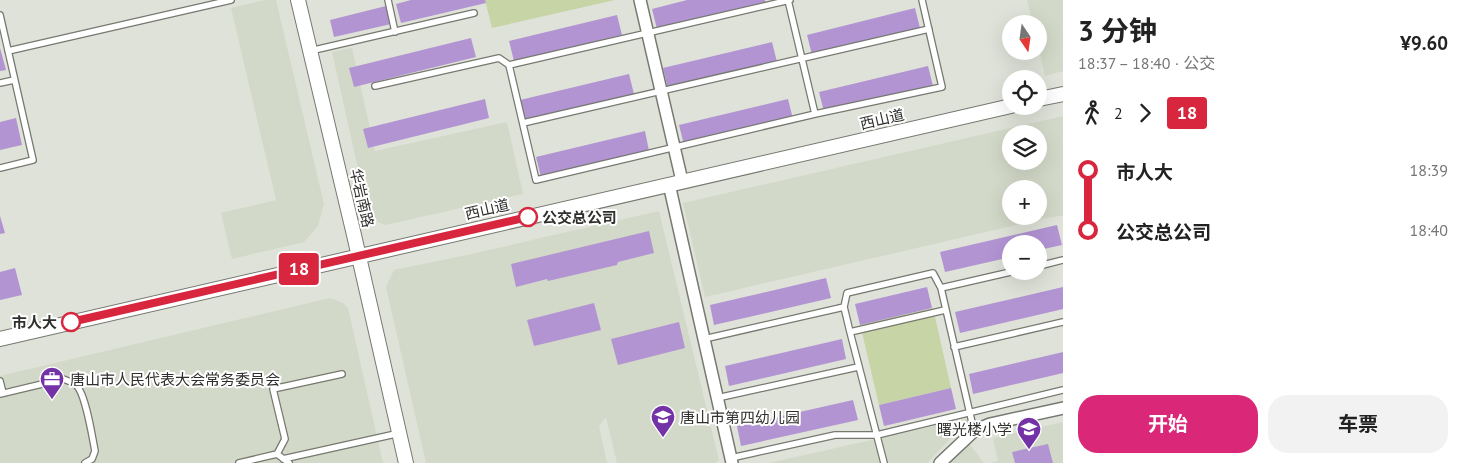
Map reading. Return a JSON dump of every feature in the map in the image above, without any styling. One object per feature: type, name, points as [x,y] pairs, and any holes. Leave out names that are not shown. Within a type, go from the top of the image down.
[{"type":"street","name":"华岩南路","points":[[298,0],[406,463]]},
{"type":"street","points":[[640,0],[674,147],[675,183],[704,339],[731,461]]},
{"type":"street","points":[[1047,98],[1063,94]]},
{"type":"street","name":"西山道","points":[[0,339],[1002,108]]},
{"type":"street","points":[[940,463],[974,431],[990,424],[1063,408]]},
{"type":"lane","points":[[8,51],[231,0]]},
{"type":"lane","points":[[388,0],[395,32]]},
{"type":"lane","points":[[509,65],[789,0],[814,114]]},
{"type":"lane","points":[[375,86],[499,58],[509,65],[536,180],[814,114],[942,87],[922,0]]},
{"type":"lane","points":[[310,51],[474,13]]},
{"type":"lane","points":[[0,15],[33,160],[0,168]]},
{"type":"lane","points":[[523,122],[929,29]]},
{"type":"lane","points":[[0,83],[14,80]]},
{"type":"lane","points":[[1047,264],[1063,260]]},
{"type":"lane","points":[[884,463],[844,307],[847,293],[933,273],[941,288],[974,431]]},
{"type":"lane","points":[[941,288],[1002,274]]},
{"type":"lane","points":[[704,339],[844,307]]},
{"type":"lane","points":[[850,332],[945,310]]},
{"type":"lane","points":[[954,347],[1063,322]]},
{"type":"lane","points":[[717,398],[858,367]]},
{"type":"lane","points":[[238,463],[277,454],[285,439],[273,389],[342,374]]},
{"type":"lane","points":[[0,381],[1,393],[63,379],[78,387],[83,396],[96,451],[92,458],[85,463]]},
{"type":"lane","points":[[731,461],[835,435],[877,435],[1063,390]]},
{"type":"lane","points":[[277,454],[286,461],[400,433]]},
{"type":"shaded area","points":[[265,0],[276,0],[324,204],[318,226],[304,242],[232,259],[221,213],[276,200],[231,8]]},
{"type":"shaded area","points":[[1027,0],[1063,0],[1063,71],[1047,75],[1047,70],[1044,70],[1041,60],[1048,60],[1048,15],[1031,15]]},
{"type":"shaded area","points":[[352,48],[375,151],[507,122],[523,194],[385,225],[369,218],[332,52]]},
{"type":"shaded area","points":[[1063,116],[1063,216],[1047,218],[1047,180],[1002,180],[1002,225],[1016,225],[705,297],[683,203],[1002,130],[1002,170],[1047,170],[1047,125],[1024,125]]},
{"type":"shaded area","points":[[659,211],[719,460],[715,463],[617,463],[606,417],[599,426],[607,463],[426,463],[386,287],[394,270]]},
{"type":"shaded area","points":[[330,298],[343,303],[348,308],[383,463],[0,463],[0,376]]},
{"type":"shaded area","points":[[970,418],[927,463],[769,463]]},
{"type":"shaded area","name":"曙光楼小学","points":[[1063,422],[1063,463],[990,463],[998,461],[993,438]]},
{"type":"shaded area","points":[[968,442],[984,463],[948,463]]},
{"type":"green space","points":[[485,0],[615,0],[492,28]]},
{"type":"green space","points":[[933,308],[951,388],[879,405],[860,324]]},
{"type":"building","points":[[411,0],[485,0],[486,3],[401,23],[396,4]]},
{"type":"building","points":[[687,0],[765,0],[765,2],[657,29],[652,9]]},
{"type":"building","points":[[386,6],[391,24],[334,37],[330,20]]},
{"type":"building","points":[[915,8],[920,28],[812,55],[807,35]]},
{"type":"building","points":[[617,15],[622,35],[514,61],[509,41]]},
{"type":"building","points":[[471,38],[476,57],[354,87],[349,68]]},
{"type":"building","points":[[772,42],[777,62],[668,89],[663,68]]},
{"type":"building","points":[[0,48],[6,70],[0,71]]},
{"type":"building","points":[[928,66],[933,86],[824,112],[819,92]]},
{"type":"building","points":[[629,74],[634,94],[525,120],[520,100]]},
{"type":"building","points":[[485,99],[489,118],[368,148],[363,129]]},
{"type":"building","points":[[788,99],[793,119],[684,145],[679,125]]},
{"type":"building","points":[[16,118],[22,145],[0,150],[0,122]]},
{"type":"building","points":[[645,131],[649,151],[541,177],[536,157]]},
{"type":"building","points":[[0,216],[5,233],[0,234]]},
{"type":"building","points":[[1057,225],[1062,245],[1047,248],[1047,235],[1014,235]]},
{"type":"building","points":[[649,231],[654,253],[618,262],[617,265],[516,287],[511,264]]},
{"type":"building","points":[[1002,238],[1002,259],[945,272],[940,252]]},
{"type":"building","points":[[15,268],[22,295],[0,300],[0,272]]},
{"type":"building","points":[[826,278],[831,298],[714,325],[710,305]]},
{"type":"building","points":[[927,287],[932,308],[860,325],[855,304]]},
{"type":"building","points":[[1063,287],[1063,309],[960,333],[955,312]]},
{"type":"building","points":[[594,303],[601,330],[534,346],[527,320]]},
{"type":"building","points":[[679,322],[685,348],[618,365],[611,339]]},
{"type":"building","points":[[842,339],[846,359],[729,386],[725,366]]},
{"type":"building","points":[[1063,352],[1063,373],[973,394],[969,374]]},
{"type":"building","points":[[951,388],[956,409],[884,426],[879,405]]},
{"type":"building","points":[[853,400],[858,420],[741,446],[737,426]]},
{"type":"building","points":[[1048,444],[1053,463],[1015,463],[1012,452]]},
{"type":"bus line","name":"18","points":[[71,322],[528,217]]},
{"type":"place","name":"公交总公司","points":[[528,217]]},
{"type":"place","name":"市人大","points":[[71,322]]},
{"type":"place","name":"唐山市人民代表大会常务委员会","points":[[52,400]]},
{"type":"place","name":"唐山市第四幼儿园","points":[[663,438]]},
{"type":"place","name":"曙光楼小学","points":[[1029,450]]}]
